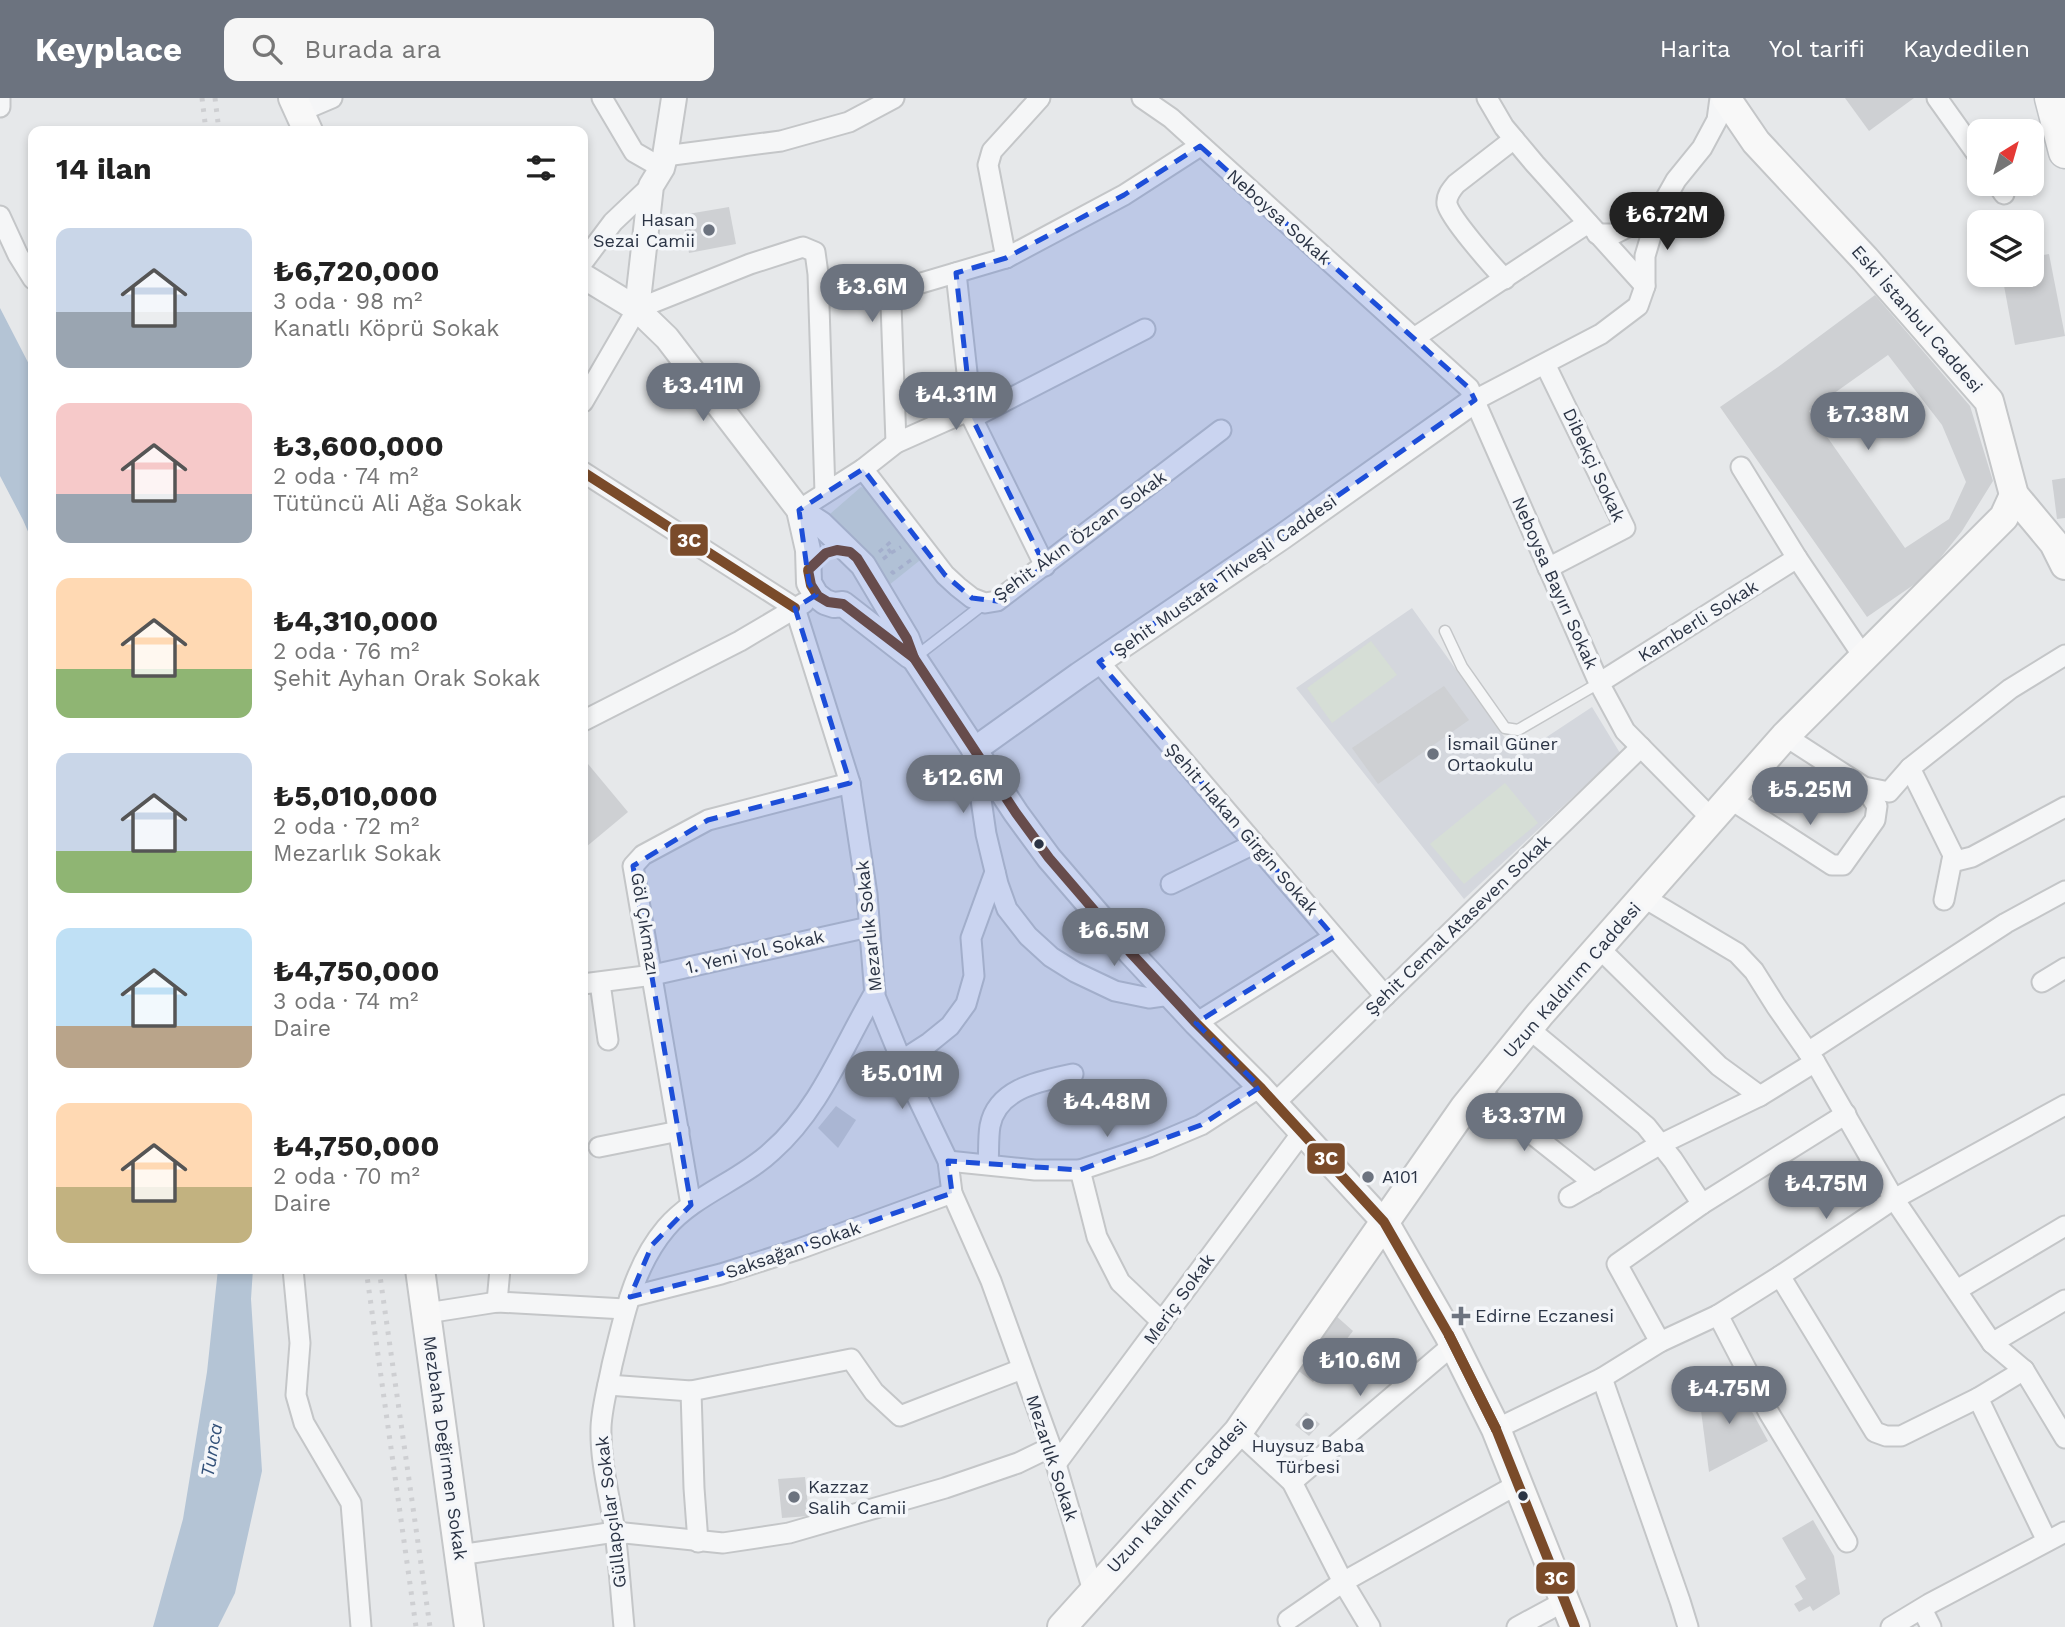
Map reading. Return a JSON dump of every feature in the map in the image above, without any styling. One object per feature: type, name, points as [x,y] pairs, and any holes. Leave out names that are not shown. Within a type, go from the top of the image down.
[{"type":"main road","name":"Eski İstanbul Caddesi","points":[[1723,98],[1756,142],[1866,259],[1989,401],[2014,495],[2054,543],[2065,565]]},
{"type":"main road","points":[[2051,98],[2065,152]]},
{"type":"main road","name":"Uzun Kaldırım Caddesi","points":[[1062,1627],[1238,1432],[1478,1091],[1528,1028],[1785,736],[2004,517],[2014,495]]},
{"type":"main road","points":[[1384,1222],[1454,1345],[1496,1429],[1570,1614]]},
{"type":"main road","name":"Mezbaha Değirmen Sokak","points":[[421,1274],[469,1627]]},
{"type":"street","points":[[0,107],[1,98]]},
{"type":"street","points":[[300,114],[332,98]]},
{"type":"street","points":[[602,98],[634,152],[659,170]]},
{"type":"street","points":[[588,393],[637,309],[659,170],[674,98]]},
{"type":"street","points":[[588,255],[612,222],[659,170],[849,122],[894,98]]},
{"type":"street","points":[[1006,258],[988,165],[992,151],[1040,98]]},
{"type":"street","name":"Neboysa Sokak","points":[[1142,98],[1171,118],[1414,338]]},
{"type":"street","points":[[1487,98],[1514,139],[1644,286]]},
{"type":"street","points":[[1475,400],[1601,334],[1638,306],[1644,286],[1645,256],[1658,212],[1676,180],[1702,148],[1717,120],[1723,98]]},
{"type":"street","points":[[1937,98],[1967,140]]},
{"type":"street","points":[[1505,279],[1452,215],[1447,203],[1449,193],[1456,184],[1514,139]]},
{"type":"street","points":[[896,443],[891,304],[901,289],[1006,258],[1124,195],[1200,146]]},
{"type":"street","points":[[1414,338],[1505,279],[1592,229],[1614,234],[1658,212]]},
{"type":"street","points":[[0,216],[28,271]]},
{"type":"street","points":[[637,309],[750,264],[803,247],[815,252],[825,493]]},
{"type":"street","points":[[956,273],[971,414],[1045,566]]},
{"type":"street","points":[[588,279],[637,309],[667,338],[799,510],[821,524],[863,565],[871,564]]},
{"type":"street","points":[[799,510],[896,443],[971,414],[1145,329]]},
{"type":"street","name":"Neboysa Bayırı Sokak","points":[[1414,338],[1469,388],[1600,683],[1625,731],[1641,747],[1721,809],[1832,865],[1843,865],[1875,820],[1877,806],[1864,787]]},
{"type":"street","name":"Dibekçi Sokak","points":[[1545,364],[1625,528],[1548,568]]},
{"type":"street","name":"Şehit Mustafa Tikveşli Caddesi","points":[[974,750],[1475,400]]},
{"type":"street","name":"Şehit Akın Özcan Sokak","points":[[863,468],[945,575],[972,598],[985,603],[997,601],[1045,566],[1221,430]]},
{"type":"street","points":[[1741,467],[1797,558],[1863,656]]},
{"type":"street","points":[[588,475],[795,608]]},
{"type":"street","points":[[799,510],[808,550],[809,583],[816,595],[825,602],[834,605],[854,600],[866,585],[871,564]]},
{"type":"street","points":[[808,570],[826,553],[837,550],[850,552]]},
{"type":"street","name":"Kamberli Sokak","points":[[1600,683],[1797,558]]},
{"type":"street","points":[[871,564],[914,658],[1049,858],[1129,952],[1267,1095],[1384,1222]]},
{"type":"street","points":[[588,718],[740,641],[816,595]]},
{"type":"street","points":[[843,604],[914,658]]},
{"type":"street","name":"Mezarlık Sokak","points":[[795,608],[850,783],[867,894],[874,992],[901,1061],[948,1161],[952,1193],[991,1281],[1054,1456],[1093,1591]]},
{"type":"street","points":[[1785,736],[1864,787],[1889,792],[1910,768],[2010,689],[2065,655]]},
{"type":"street","name":"Şehit Hakan Girgin Sokak","points":[[1099,662],[1385,996]]},
{"type":"street","name":"Şehit Cemal Ataseven Sokak","points":[[948,1161],[1035,1170],[1080,1170],[1149,1147],[1267,1095],[1385,996],[1641,747]]},
{"type":"street","points":[[974,750],[986,834],[995,872],[1007,909],[1028,936],[1051,957],[1115,991],[1149,998],[1170,995]]},
{"type":"street","points":[[1910,768],[1954,855],[1944,900]]},
{"type":"street","name":"Göl Çıkmazı","points":[[691,1205],[634,866],[643,855],[708,820],[850,783]]},
{"type":"street","points":[[1952,862],[1972,857],[2065,807]]},
{"type":"street","points":[[1171,884],[1254,844]]},
{"type":"street","points":[[901,1061],[950,1026],[966,1004],[974,976],[971,938],[995,872]]},
{"type":"street","points":[[1569,1197],[1659,1145],[1760,1096],[2006,923],[2065,891]]},
{"type":"street","points":[[1643,897],[1737,953],[1754,971],[1812,1057],[1894,1199],[1992,1343],[2024,1370],[2065,1438]]},
{"type":"street","name":"1. Yeni Yol Sokak","points":[[608,1040],[591,983],[653,975],[869,927]]},
{"type":"street","points":[[1196,1023],[1334,937]]},
{"type":"street","points":[[1598,947],[1719,1066],[1760,1096]]},
{"type":"street","points":[[2042,982],[2065,968]]},
{"type":"street","name":"Güllapçılar Sokak","points":[[624,1627],[601,1428],[608,1385],[628,1303],[652,1245],[668,1226],[691,1205],[731,1182],[773,1151],[798,1123],[829,1079],[874,992]]},
{"type":"street","points":[[1528,1028],[1646,1126],[1673,1160],[1702,1204]]},
{"type":"street","points":[[988,1164],[990,1125],[995,1112],[1011,1093],[1073,1074]]},
{"type":"street","points":[[1478,1091],[1594,1183]]},
{"type":"street","points":[[1496,1429],[1602,1378],[1660,1342],[1718,1315],[1894,1199],[2065,1105]]},
{"type":"street","points":[[1660,1342],[1617,1264],[1702,1204],[1846,1114]]},
{"type":"street","points":[[599,1147],[678,1131]]},
{"type":"street","name":"Meriç Sokak","points":[[1054,1456],[1162,1322],[1301,1134]]},
{"type":"street","points":[[1080,1170],[1097,1237],[1120,1282],[1162,1322]]},
{"type":"street","name":"Saksağan Sokak","points":[[427,1313],[497,1302],[628,1303],[824,1240],[952,1193]]},
{"type":"street","points":[[1957,1290],[2065,1226]]},
{"type":"street","points":[[293,1274],[300,1343],[296,1395],[304,1423],[351,1503],[361,1627]]},
{"type":"street","points":[[497,1302],[500,1274]]},
{"type":"street","points":[[1780,1276],[1875,1432],[1886,1436],[1901,1436],[1978,1398],[2024,1370]]},
{"type":"street","points":[[1992,1343],[2065,1300]]},
{"type":"street","points":[[1718,1315],[1765,1406],[1847,1542]]},
{"type":"street","points":[[1292,1482],[1454,1345]]},
{"type":"street","points":[[608,1385],[691,1391],[851,1359],[874,1392],[900,1416],[1022,1369]]},
{"type":"street","points":[[1602,1378],[1688,1627]]},
{"type":"street","points":[[691,1391],[698,1542]]},
{"type":"street","points":[[1978,1398],[2047,1541]]},
{"type":"street","points":[[1238,1432],[1292,1482],[1343,1582],[1370,1627]]},
{"type":"street","points":[[459,1555],[615,1532],[723,1543],[789,1533],[945,1488],[1018,1463],[1054,1456]]},
{"type":"street","points":[[1288,1620],[1343,1582],[1518,1485]]},
{"type":"street","points":[[1891,1627],[2065,1532]]},
{"type":"street","points":[[1922,1609],[1931,1627]]},
{"type":"street","points":[[1517,1627],[1570,1614]]},
{"type":"lane","points":[[914,658],[985,603]]},
{"type":"lane","points":[[1445,631],[1462,667],[1505,728],[1518,730],[1600,683]]},
{"type":"path","points":[[871,564],[896,538]]},
{"type":"path","points":[[886,546],[891,553]]},
{"type":"path","points":[[900,546],[911,559],[893,573],[882,560],[891,553],[900,546]]},
{"type":"highlighted area","points":[[1200,146],[1469,388],[1475,400],[1099,662],[1334,937],[1196,1023],[1260,1087],[1201,1125],[1080,1170],[948,1161],[952,1193],[721,1274],[630,1297],[652,1245],[691,1205],[633,866],[708,820],[850,783],[795,608],[816,595],[809,583],[799,510],[863,469],[945,575],[972,598],[997,601],[1045,566],[972,418],[956,273],[1006,258],[1124,195]]},
{"type":"shaded area","points":[[861,487],[924,557],[889,585],[871,560],[830,514]]},
{"type":"shaded area","name":"İsmail Güner Ortaokulu","points":[[1412,608],[1518,756],[1592,707],[1620,753],[1464,899],[1296,688]]},
{"type":"shaded area","points":[[1371,641],[1397,675],[1332,723],[1307,688]]},
{"type":"shaded area","points":[[1505,783],[1538,823],[1464,884],[1430,844]]},
{"type":"water","points":[[0,308],[28,362],[28,532],[0,476]]},
{"type":"water","name":"Tunca","points":[[217,1274],[253,1274],[251,1299],[262,1471],[235,1593],[218,1627],[153,1627],[183,1519],[207,1372]]},
{"type":"building","points":[[1845,98],[1914,98],[1869,131]]},
{"type":"building","name":"Hasan Sezai Camii","points":[[729,207],[736,244],[689,253],[682,215]]},
{"type":"building","points":[[2049,254],[2065,336],[2015,345],[2004,287],[2044,287],[2044,255]]},
{"type":"building","points":[[1875,295],[1970,406],[1993,481],[1962,531],[1925,577],[1867,617],[1720,407]],"holes":[[[1888,355],[1942,425],[1966,482],[1949,519],[1905,548],[1809,411]]]},
{"type":"building","points":[[2065,478],[2065,518],[2057,519],[2052,480]]},
{"type":"building","points":[[1444,686],[1469,720],[1378,784],[1352,748]]},
{"type":"building","points":[[588,764],[628,812],[588,845]]},
{"type":"building","points":[[836,1106],[856,1120],[838,1148],[818,1128]]},
{"type":"building","points":[[1335,1315],[1353,1331],[1313,1382],[1296,1369]]},
{"type":"building","points":[[1733,1377],[1768,1441],[1709,1472],[1700,1403]]},
{"type":"building","name":"Huysuz Baba Türbesi","points":[[1306,1412],[1320,1424],[1309,1436],[1295,1425]]},
{"type":"building","name":"Kazzaz Salih Camii","points":[[805,1477],[809,1516],[782,1518],[778,1479]]},
{"type":"building","points":[[1813,1520],[1834,1556],[1840,1594],[1813,1611],[1810,1606],[1799,1612],[1794,1604],[1803,1599],[1795,1586],[1806,1579],[1782,1538]]},
{"type":"railway","points":[[202,98],[205,126]]},
{"type":"railway","points":[[215,98],[218,126]]},
{"type":"railway","points":[[367,1274],[416,1627]]},
{"type":"railway","points":[[380,1274],[430,1627]]},
{"type":"transit line","name":"3C","points":[[588,475],[795,608]]},
{"type":"transit line","name":"3C","points":[[837,550],[850,552],[857,558],[907,639],[914,658],[843,604],[828,602],[818,596],[811,585],[808,570],[826,553],[837,550]]},
{"type":"transit line","name":"3C","points":[[914,658],[1016,813],[1049,858],[1130,952],[1260,1087],[1384,1222],[1449,1335]]},
{"type":"transit line","name":"3C","points":[[1449,1335],[1496,1429]]},
{"type":"transit line","name":"3C","points":[[1449,1335],[1496,1429]]},
{"type":"transit line","name":"3C","points":[[1496,1429],[1565,1601],[1575,1627],[1496,1429]]},
{"type":"place","name":"Hasan Sezai Camii","points":[[709,230]]},
{"type":"place","name":"İsmail Güner Ortaokulu","points":[[1433,754]]},
{"type":"place","name":"A101","points":[[1368,1177]]},
{"type":"place","name":"Edirne Eczanesi","points":[[1461,1316]]},
{"type":"place","name":"Huysuz Baba Türbesi","points":[[1308,1424]]},
{"type":"place","name":"Kazzaz Salih Camii","points":[[794,1497]]}]
